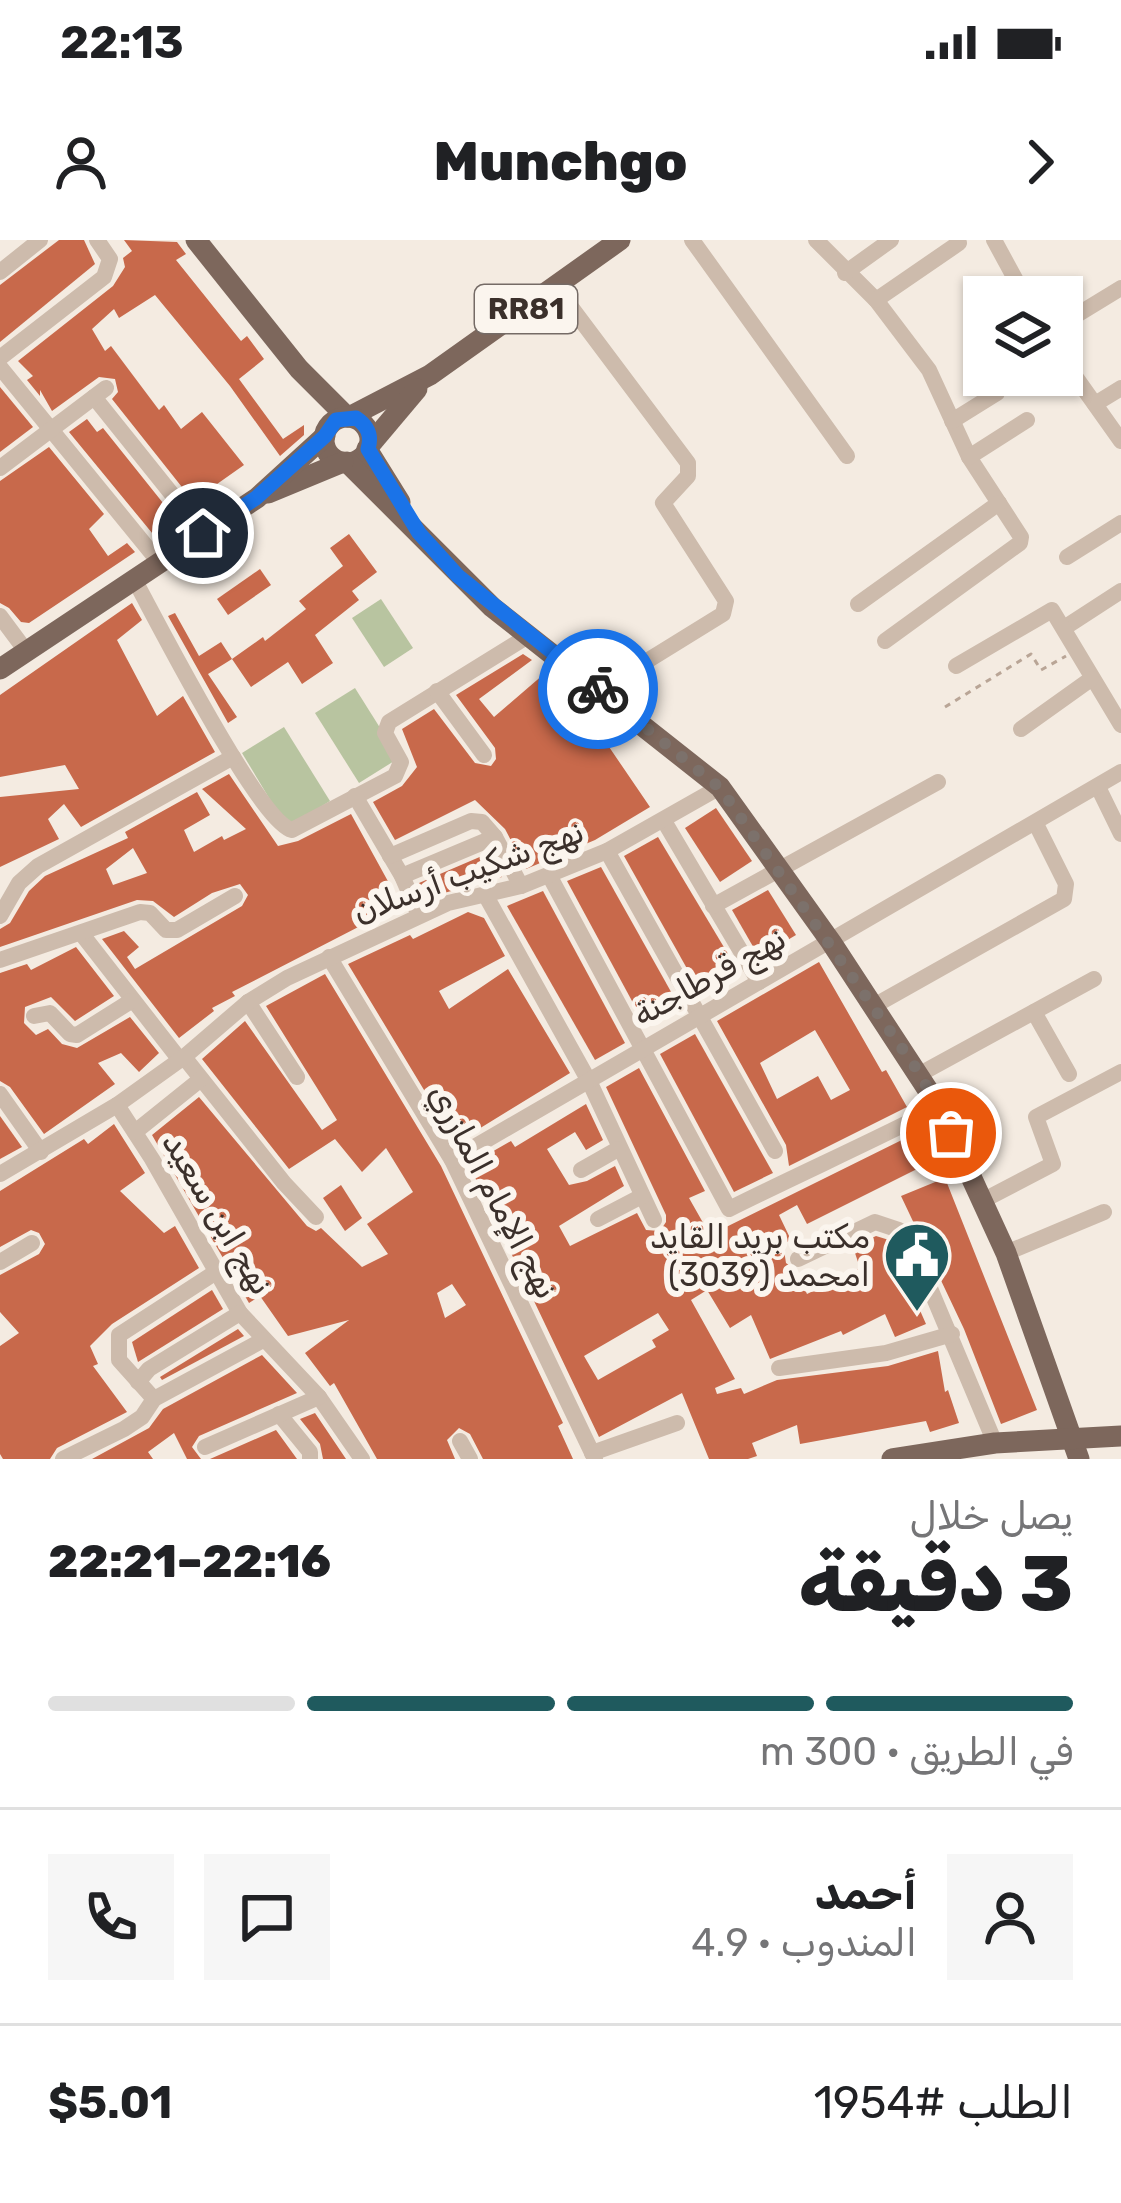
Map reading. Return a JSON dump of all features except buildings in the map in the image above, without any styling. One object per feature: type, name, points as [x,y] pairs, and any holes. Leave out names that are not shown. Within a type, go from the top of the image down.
[{"type":"main road","points":[[196,240],[299,369],[348,417],[366,427],[368,448],[419,533]]},
{"type":"main road","name":"RR81","points":[[0,669],[256,498],[336,420],[430,375],[620,240]]},
{"type":"main road","points":[[299,369],[331,456],[345,462],[458,576],[528,636],[720,788],[831,942],[939,1107],[1006,1253],[1077,1450]]},
{"type":"main road","name":"RR81","points":[[256,498],[362,457],[430,375]]},
{"type":"main road","points":[[892,1459],[994,1443],[1077,1450],[1121,1436]]},
{"type":"street","points":[[0,272],[40,240]]},
{"type":"street","points":[[97,240],[110,260],[104,277],[0,362],[159,562]]},
{"type":"street","points":[[692,240],[847,456]]},
{"type":"street","points":[[845,273],[891,240]]},
{"type":"street","points":[[1014,276],[998,246],[1016,240]]},
{"type":"street","points":[[819,241],[876,300],[929,370],[969,458],[1021,537],[885,641]]},
{"type":"street","points":[[876,300],[958,244]]},
{"type":"street","points":[[556,287],[688,463],[688,476],[663,503],[726,601],[723,614],[600,690]]},
{"type":"street","points":[[1083,312],[1121,288]]},
{"type":"street","points":[[1083,387],[1121,440]]},
{"type":"street","points":[[1095,404],[1121,388]]},
{"type":"street","points":[[0,468],[100,392],[203,533]]},
{"type":"street","points":[[952,422],[992,396]]},
{"type":"street","points":[[969,458],[1027,420]]},
{"type":"street","points":[[858,604],[998,502]]},
{"type":"street","points":[[1067,557],[1121,523]]},
{"type":"street","points":[[134,579],[233,757],[284,829],[302,826],[399,772],[401,762],[385,733],[386,726],[528,636]]},
{"type":"street","points":[[1064,628],[1121,590]]},
{"type":"street","points":[[956,666],[1047,610],[1054,611],[1121,725]]},
{"type":"street","points":[[0,616],[26,652]]},
{"type":"street","points":[[1021,729],[1090,679]]},
{"type":"street","points":[[437,691],[484,755]]},
{"type":"street","points":[[0,916],[20,883],[38,866],[233,757]]},
{"type":"street","name":"نهج قرطاجنة","points":[[452,1160],[1121,772]]},
{"type":"street","points":[[713,906],[938,782]]},
{"type":"street","points":[[1098,787],[1121,834]]},
{"type":"street","name":"نهج شكيب أرسلان","points":[[0,1174],[117,1105],[248,1002],[329,957],[448,903],[521,886],[608,851],[720,788]]},
{"type":"street","points":[[355,796],[419,915]]},
{"type":"street","points":[[389,856],[471,821],[482,822],[521,886]]},
{"type":"street","points":[[664,821],[759,982]]},
{"type":"street","points":[[872,1007],[1064,898],[1066,884],[1036,824]]},
{"type":"street","points":[[402,876],[495,837]]},
{"type":"street","points":[[608,851],[775,1150]]},
{"type":"street","points":[[549,875],[729,1209],[939,1107]]},
{"type":"street","points":[[0,960],[140,912],[150,913],[166,930],[177,930],[235,896]]},
{"type":"street","points":[[486,896],[590,1083],[654,1220]]},
{"type":"street","points":[[81,933],[130,1000],[316,1217]]},
{"type":"street","name":"نهج الإمام المازري","points":[[329,957],[452,1160],[593,1456]]},
{"type":"street","points":[[920,1074],[1094,980]]},
{"type":"street","points":[[34,1016],[50,1013],[70,1034],[77,1035],[130,1000]]},
{"type":"street","points":[[248,1002],[297,1077]]},
{"type":"street","points":[[1034,1012],[1069,1074]]},
{"type":"street","points":[[982,1201],[1053,1164],[1036,1117],[1121,1072]]},
{"type":"street","points":[[135,1132],[201,1079]]},
{"type":"street","points":[[0,1094],[41,1152]]},
{"type":"street","name":"نهج ابن سعيد","points":[[117,1105],[240,1313],[319,1397],[362,1459]]},
{"type":"street","points":[[581,1170],[619,1149]]},
{"type":"street","points":[[598,1219],[642,1196]]},
{"type":"street","points":[[1006,1253],[1104,1212]]},
{"type":"street","points":[[798,1259],[875,1222],[891,1224],[916,1255],[994,1443]]},
{"type":"street","points":[[0,1262],[32,1243]]},
{"type":"street","points":[[154,1399],[119,1360],[119,1335],[216,1273]]},
{"type":"street","points":[[138,1382],[149,1369],[240,1313]]},
{"type":"street","points":[[779,1368],[886,1353],[952,1334]]},
{"type":"street","points":[[63,1459],[142,1417],[154,1399],[263,1340]]},
{"type":"street","points":[[205,1447],[319,1397]]},
{"type":"street","points":[[279,1414],[310,1452],[310,1459]]},
{"type":"street","points":[[593,1456],[677,1423]]},
{"type":"street","points":[[460,1441],[470,1459]]},
{"type":"path","points":[[945,707],[1031,654],[1041,670],[1075,651]]},
{"type":"green space","points":[[381,599],[413,648],[384,667],[352,618]]},
{"type":"green space","points":[[355,688],[399,758],[359,783],[315,713]]},
{"type":"green space","points":[[284,727],[330,801],[287,828],[242,753]]},
{"type":"way so far","points":[[598,689],[720,788],[920,1074],[951,1133]]},
{"type":"place","name":"مكتب بريد القايد امحمد (3039)","points":[[917,1314]]},
{"type":"route","points":[[203,533],[256,498],[325,436],[336,420],[356,418],[366,427],[368,449],[419,533],[492,607],[598,689]]}]
